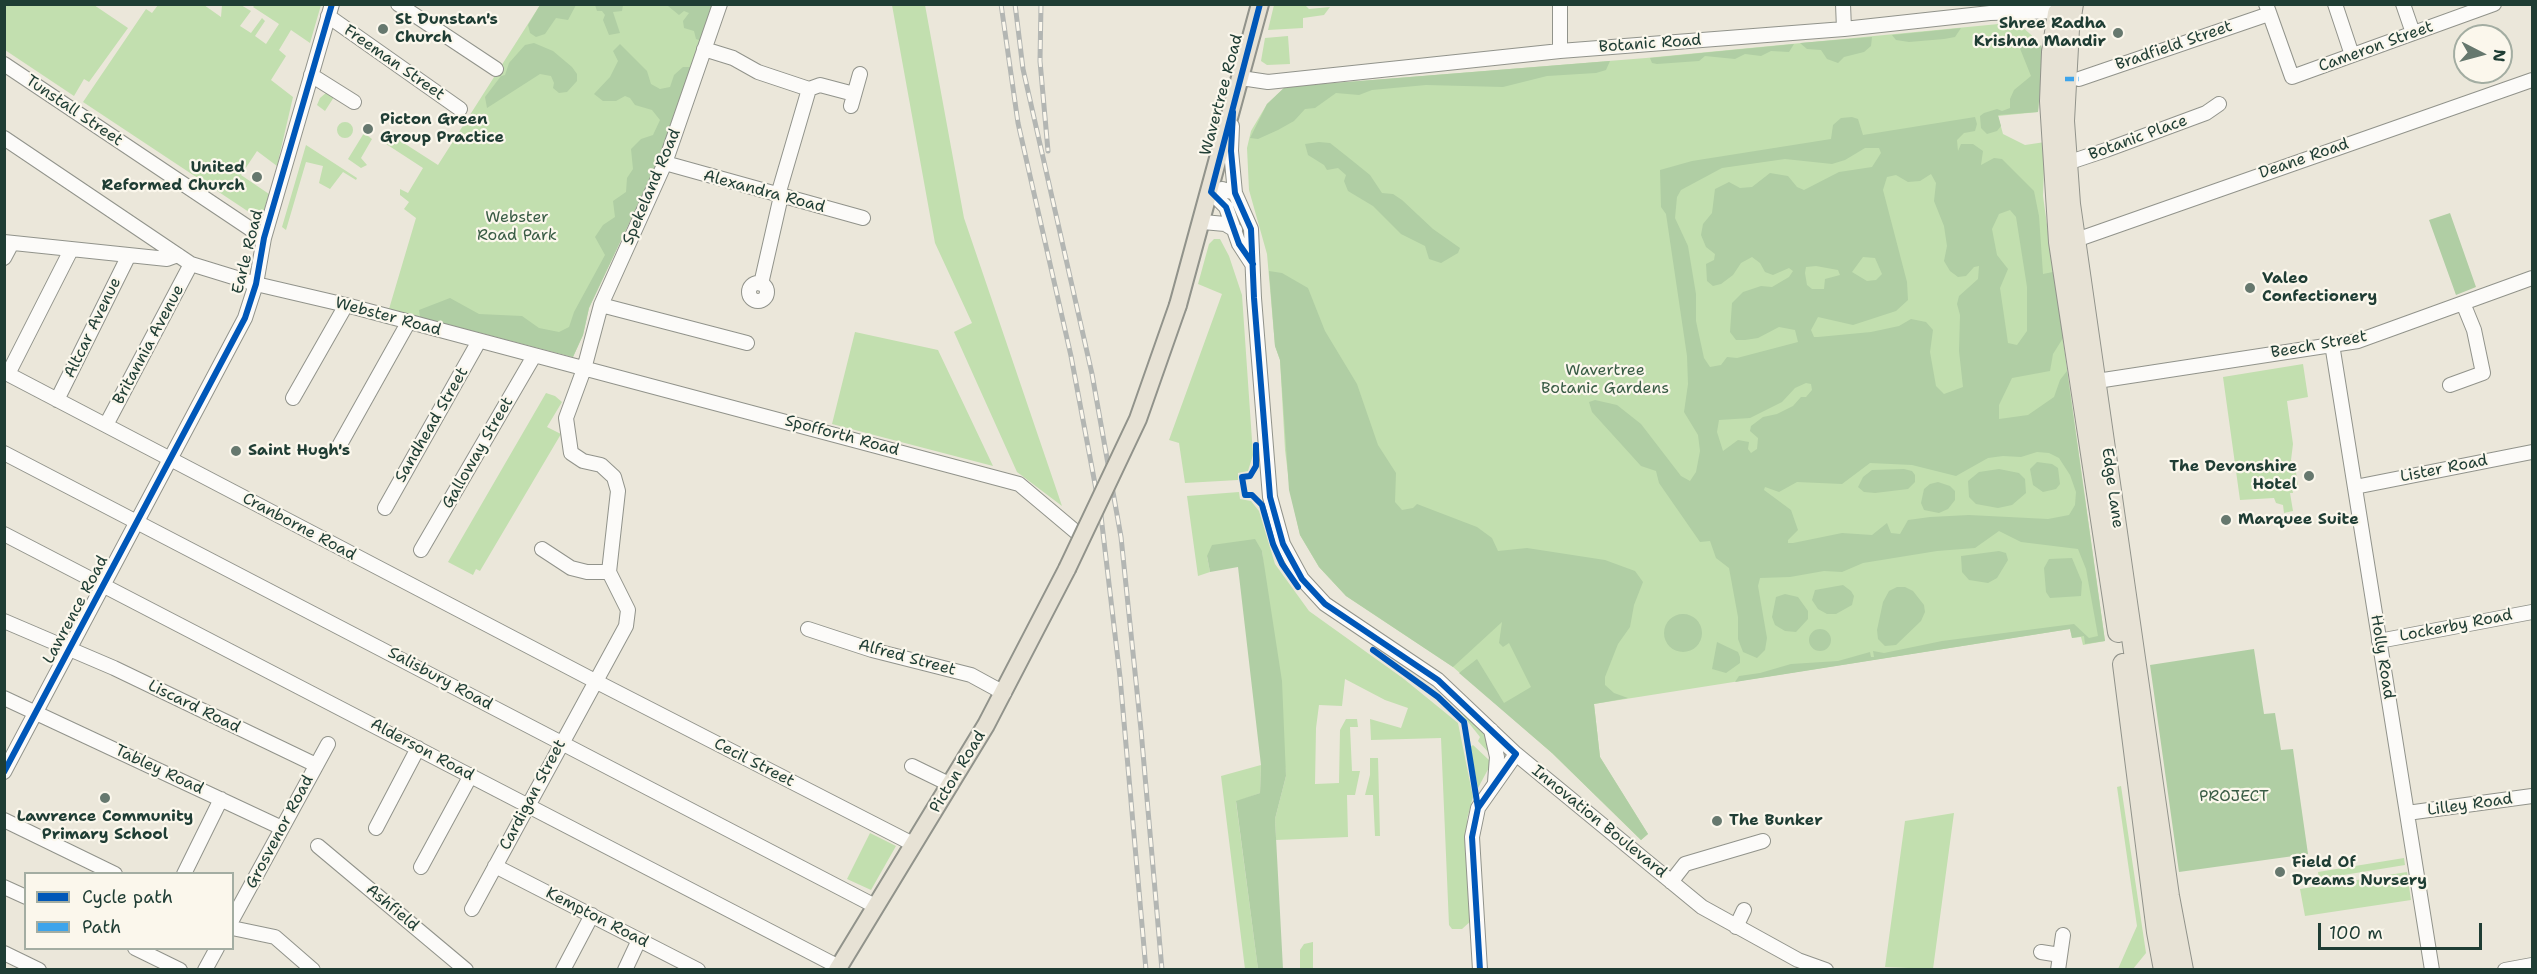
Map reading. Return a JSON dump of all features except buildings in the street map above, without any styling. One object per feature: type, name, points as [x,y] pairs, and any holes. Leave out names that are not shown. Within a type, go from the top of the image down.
[{"type":"highway","name":"Edge Lane","points":[[2064,7],[2050,78],[2060,164],[2076,240],[2169,896],[2183,969]]},
{"type":"highway","name":"Edge Lane","points":[[2060,164],[2062,265],[2103,522],[2157,932],[2164,969]]},
{"type":"main road","name":"Wavertree Road","points":[[1067,569],[1138,419],[1178,305],[1233,112],[1260,4]]},
{"type":"main road","name":"Picton Road","points":[[838,968],[951,785],[1004,693],[1067,569]]},
{"type":"street","points":[[398,4],[496,69]]},
{"type":"street","name":"Spekeland Road","points":[[609,572],[618,491],[614,477],[601,465],[583,461],[571,453],[566,418],[584,369],[601,305],[665,163],[720,4]]},
{"type":"street","points":[[1560,4],[1560,51]]},
{"type":"street","points":[[1843,4],[1844,29]]},
{"type":"street","points":[[2335,4],[2352,55]]},
{"type":"street","points":[[2403,4],[2413,33]]},
{"type":"street","name":"Cameron Street","points":[[2268,9],[2292,77],[2413,33],[2473,8],[2494,4]]},
{"type":"street","name":"Botanic Road","points":[[1241,78],[1268,82],[1560,51],[1844,29],[2064,7]]},
{"type":"street","name":"Bradfield Street","points":[[2079,79],[2268,9]]},
{"type":"street","name":"Earle Road","points":[[171,460],[232,346],[256,284],[264,238],[330,10]]},
{"type":"street","name":"Freeman Street","points":[[330,10],[460,109]]},
{"type":"street","points":[[704,49],[733,57],[758,72],[809,89],[820,85],[852,100],[860,74]]},
{"type":"street","name":"Tunstall Street","points":[[4,64],[264,238]]},
{"type":"street","points":[[311,75],[354,102]]},
{"type":"street","name":"Deane Road","points":[[2076,240],[2532,80]]},
{"type":"street","points":[[760,284],[779,196],[809,89]]},
{"type":"street","name":"Botanic Place","points":[[2060,164],[2206,113],[2219,104]]},
{"type":"street","name":"Innovation Boulevard","points":[[1233,112],[1231,151],[1235,193],[1251,229],[1268,482],[1283,544],[1302,579],[1325,604],[1438,680],[1516,754],[1702,907],[1796,965],[1826,969]]},
{"type":"street","name":"Webster Road","points":[[5,139],[191,264],[256,284],[346,305],[584,369]]},
{"type":"street","name":"Alexandra Road","points":[[665,163],[863,218]]},
{"type":"street","points":[[1235,193],[1222,189],[1211,192],[1226,207],[1239,244],[1254,266]]},
{"type":"street","points":[[1203,222],[1225,224],[1235,230]]},
{"type":"street","points":[[4,258],[8,242],[166,259],[178,255]]},
{"type":"street","points":[[6,373],[71,250]]},
{"type":"street","name":"Altcar Avenue","points":[[57,400],[129,255]]},
{"type":"street","name":"Britannia Avenue","points":[[106,425],[191,264]]},
{"type":"street","name":"Beech Street","points":[[2097,381],[2358,341],[2532,278]]},
{"type":"street","points":[[2450,385],[2483,373],[2474,330],[2463,303]]},
{"type":"street","points":[[293,398],[346,305]]},
{"type":"street","points":[[601,305],[747,343]]},
{"type":"street","points":[[338,448],[408,323]]},
{"type":"street","name":"Sandhead Street","points":[[385,508],[479,341]]},
{"type":"street","name":"Holly Road","points":[[2332,344],[2432,969]]},
{"type":"street","name":"Galloway Street","points":[[421,550],[534,356]]},
{"type":"street","name":"Spofforth Road","points":[[584,369],[1019,484],[1082,537]]},
{"type":"street","name":"Cranborne Road","points":[[6,373],[595,681]]},
{"type":"street","name":"Lister Road","points":[[2355,487],[2532,452]]},
{"type":"street","name":"Salisbury Road","points":[[4,453],[875,906]]},
{"type":"street","name":"Lawrence Road","points":[[4,772],[171,460]]},
{"type":"street","name":"Alderson Road","points":[[4,534],[838,968]]},
{"type":"street","points":[[542,549],[572,568],[587,572],[609,572]]},
{"type":"street","name":"Cardigan Street","points":[[472,909],[626,626],[628,610],[609,572]]},
{"type":"street","name":"Lockerby Road","points":[[2379,641],[2532,612]]},
{"type":"street","name":"Liscard Road","points":[[4,621],[71,649],[316,765]]},
{"type":"street","name":"Alfred Street","points":[[808,629],[872,650],[971,675],[1004,693]]},
{"type":"street","name":"Cecil Street","points":[[595,681],[913,844]]},
{"type":"street","name":"Tabley Road","points":[[4,698],[282,828]]},
{"type":"street","points":[[1490,729],[1497,757],[1495,784]]},
{"type":"street","name":"Grosvenor Road","points":[[234,916],[327,744]]},
{"type":"street","points":[[376,828],[418,748]]},
{"type":"street","points":[[1480,969],[1472,837],[1478,808],[1516,754]]},
{"type":"street","points":[[912,766],[951,785]]},
{"type":"street","points":[[422,867],[471,775]]},
{"type":"street","name":"Lilley Road","points":[[2407,813],[2532,796]]},
{"type":"street","points":[[184,872],[221,799]]},
{"type":"street","points":[[4,820],[113,872]]},
{"type":"street","points":[[1671,882],[1684,864],[1763,841]]},
{"type":"street","name":"Ashfield","points":[[318,846],[466,969]]},
{"type":"street","name":"Kempton Road","points":[[495,866],[694,969]]},
{"type":"street","points":[[4,887],[24,896]]},
{"type":"street","points":[[1736,927],[1744,910]]},
{"type":"street","points":[[563,969],[592,915]]},
{"type":"street","points":[[234,928],[274,937],[313,969]]},
{"type":"street","points":[[2058,969],[2062,935]]},
{"type":"street","points":[[625,969],[639,940]]},
{"type":"street","points":[[139,950],[180,969]]},
{"type":"street","points":[[205,969],[216,950]]},
{"type":"street","points":[[2041,952],[2060,955]]},
{"type":"street","points":[[4,953],[39,969]]},
{"type":"street","points":[[2508,969],[2532,965]]},
{"type":"green space","points":[[4,5],[94,5],[128,28],[89,82],[84,79],[74,96],[5,50]]},
{"type":"green space","points":[[158,5],[204,5],[221,17],[222,5],[241,5],[251,11],[240,26],[251,33],[262,18],[265,21],[255,36],[266,44],[279,24],[253,7],[255,5],[321,5],[310,43],[291,30],[279,50],[286,56],[271,80],[293,97],[277,166],[257,151],[241,175],[269,194],[261,220],[83,102],[146,9],[152,13]]},
{"type":"green space","name":"Webster Road Park","points":[[540,5],[715,5],[655,168],[589,308],[583,335],[573,357],[389,309],[416,218],[404,209],[409,202],[400,195],[400,189],[408,193],[423,168],[380,140],[385,131],[438,165]]},
{"type":"green space","points":[[540,5],[576,5],[568,20],[556,18],[545,34],[536,37],[530,33],[528,25]]},
{"type":"green space","points":[[595,5],[623,5],[622,11],[613,12],[620,33],[609,35],[603,20],[605,15],[602,11],[597,11]]},
{"type":"green space","points":[[652,5],[715,5],[702,41],[696,39],[694,31],[684,28],[683,21],[689,13],[684,11],[679,15],[668,6]]},
{"type":"green space","points":[[892,5],[925,5],[964,218],[1062,506],[1017,472],[954,332],[972,323],[935,243]]},
{"type":"green space","points":[[1274,5],[1305,5],[1309,9],[1330,7],[1324,15],[1303,18],[1303,28],[1268,30]]},
{"type":"green space","name":"Wavertree Botanic Gardens","points":[[2009,23],[2020,25],[2038,41],[2043,53],[2038,112],[1998,116],[2003,134],[2025,145],[2045,142],[2043,196],[2105,641],[2083,645],[2081,637],[2072,638],[2070,629],[1594,704],[1600,757],[1648,834],[1641,840],[1552,753],[1453,667],[1346,596],[1319,567],[1300,535],[1290,490],[1285,450],[1280,360],[1275,346],[1267,254],[1249,190],[1247,148],[1251,131],[1267,104],[1285,87],[1646,58]]},
{"type":"green space","points":[[1961,28],[1955,37],[1944,39],[1909,42],[1896,40],[1892,35]]},
{"type":"green space","points":[[1288,36],[1290,64],[1267,65],[1261,61],[1265,38]]},
{"type":"green space","points":[[1872,37],[1871,46],[1864,52],[1844,57],[1838,63],[1827,59],[1821,50],[1807,49],[1800,43]]},
{"type":"green space","points":[[2033,37],[2041,46],[2043,53],[2038,112],[1998,115],[2001,126],[1997,131],[1987,134],[1981,128],[1980,116],[1997,109],[2002,111],[2010,108],[2010,99],[2014,90],[2031,76],[2019,46],[2024,39]]},
{"type":"green space","points":[[534,43],[553,51],[572,67],[577,74],[577,81],[567,92],[559,93],[553,88],[554,83],[551,76],[540,74],[487,108],[485,97],[501,76],[505,75],[509,63],[525,45]]},
{"type":"green space","points":[[620,44],[647,71],[651,84],[660,89],[670,87],[674,75],[683,67],[693,67],[655,168],[589,308],[583,335],[573,357],[420,317],[419,310],[450,298],[479,314],[522,316],[539,328],[559,332],[569,327],[574,312],[605,255],[595,237],[603,225],[615,217],[613,201],[626,192],[627,178],[633,169],[631,149],[641,139],[653,135],[660,120],[652,110],[635,105],[630,98],[625,96],[616,101],[603,101],[594,94],[610,77],[618,61],[613,51]]},
{"type":"green space","points":[[1794,44],[1789,52],[1771,51],[1761,56],[1745,54],[1735,59],[1705,56],[1699,61],[1657,64],[1652,63],[1650,58]]},
{"type":"green space","points":[[1610,61],[1606,70],[1596,73],[1547,76],[1503,87],[1426,85],[1372,90],[1359,95],[1336,93],[1315,108],[1305,109],[1294,121],[1278,130],[1258,139],[1250,138],[1267,104],[1285,87]]},
{"type":"green space","points":[[327,92],[334,97],[325,111],[317,105],[320,98]]},
{"type":"green space","points":[[1975,117],[1977,124],[1975,131],[1964,133],[1957,140],[1958,151],[1961,144],[1973,144],[1983,151],[1981,165],[1994,158],[2002,159],[2034,191],[2039,216],[2043,274],[2053,272],[2063,338],[2053,354],[2050,371],[2012,378],[1999,405],[1999,419],[2028,415],[2054,397],[2060,380],[2067,371],[2105,641],[2085,644],[2084,636],[2072,638],[2070,629],[1735,682],[1739,676],[1791,664],[1838,661],[1870,652],[1871,657],[1874,657],[1873,651],[1884,653],[1942,641],[2058,626],[2074,624],[2089,638],[2098,636],[2086,569],[2078,549],[2021,542],[1999,531],[1975,548],[1937,551],[1863,563],[1842,572],[1824,571],[1790,577],[1760,578],[1758,586],[1767,638],[1765,650],[1757,658],[1743,652],[1738,639],[1738,617],[1729,568],[1716,558],[1710,541],[1700,542],[1659,483],[1656,471],[1641,466],[1592,412],[1589,402],[1595,400],[1617,405],[1641,424],[1681,476],[1690,481],[1696,472],[1700,451],[1698,435],[1684,412],[1688,384],[1687,356],[1666,214],[1661,207],[1660,170],[1692,161],[1831,139],[1833,125],[1841,118],[1858,119],[1863,135]],"holes":[[[1865,148],[1879,148],[1881,153],[1872,167],[1839,172],[1804,190],[1797,187],[1788,176],[1770,173],[1752,187],[1740,188],[1729,182],[1715,189],[1712,213],[1703,224],[1701,235],[1706,247],[1715,254],[1714,260],[1706,264],[1707,281],[1713,286],[1721,284],[1733,275],[1741,263],[1752,257],[1760,263],[1765,272],[1773,275],[1789,268],[1793,271],[1789,277],[1772,287],[1761,286],[1743,292],[1732,303],[1730,332],[1736,340],[1745,340],[1758,338],[1779,327],[1795,330],[1798,342],[1737,358],[1727,357],[1721,365],[1710,367],[1704,358],[1696,321],[1696,294],[1688,246],[1675,218],[1677,197],[1681,190],[1722,168],[1785,159],[1832,164],[1845,160]],[[1931,174],[1936,183],[1934,201],[1944,226],[1947,246],[1944,261],[1950,271],[1958,277],[1966,276],[1974,267],[1979,266],[1978,279],[1959,296],[1957,304],[1960,315],[1959,351],[1963,387],[1944,394],[1936,386],[1930,352],[1933,330],[1926,322],[1911,319],[1899,326],[1871,332],[1818,337],[1814,337],[1811,330],[1818,317],[1853,325],[1896,311],[1908,300],[1907,282],[1883,190],[1887,177],[1896,175],[1908,182],[1920,181]],[[2010,210],[2016,217],[2027,287],[2027,331],[2017,345],[2008,343],[2000,288],[2008,269],[1997,255],[1992,229],[1999,214]],[[1863,257],[1875,258],[1882,274],[1876,280],[1867,281],[1852,272]],[[1816,266],[1838,270],[1840,275],[1825,279],[1824,289],[1812,289],[1807,285],[1806,267]],[[1806,383],[1811,384],[1812,390],[1806,397],[1801,397],[1793,406],[1777,414],[1763,417],[1751,426],[1750,431],[1758,438],[1757,449],[1751,453],[1748,449],[1749,442],[1738,440],[1723,451],[1717,432],[1719,420],[1750,418],[1782,402],[1795,388]],[[2037,452],[2049,453],[2059,458],[2070,475],[2076,492],[2075,505],[2069,515],[2048,519],[1969,515],[1930,517],[1908,520],[1900,534],[1891,533],[1887,523],[1872,535],[1842,533],[1788,543],[1788,540],[1798,530],[1791,510],[1764,490],[1765,487],[1779,492],[1797,482],[1842,484],[1870,463],[1912,465],[1956,476],[1988,458],[2021,457]]]},
{"type":"green space","points":[[345,122],[351,124],[353,130],[351,136],[345,138],[339,136],[337,130],[339,124]]},
{"type":"green space","points":[[364,133],[372,139],[361,158],[367,165],[361,168],[348,159]]},
{"type":"green space","points":[[1330,143],[1370,175],[1382,193],[1393,194],[1402,200],[1433,229],[1460,248],[1458,253],[1441,263],[1429,259],[1425,246],[1401,234],[1373,206],[1348,191],[1344,181],[1346,175],[1338,168],[1327,170],[1324,165],[1308,155],[1305,144]]},
{"type":"green space","points":[[306,145],[357,178],[356,180],[343,172],[330,189],[319,183],[323,166],[306,162],[286,230],[282,227]]},
{"type":"green space","points":[[2450,213],[2476,287],[2456,295],[2429,220]]},
{"type":"green space","points":[[1214,239],[1220,239],[1229,256],[1242,295],[1253,455],[1248,471],[1238,473],[1238,480],[1185,483],[1179,443],[1169,440],[1222,294],[1198,284],[1209,244]]},
{"type":"green space","points":[[1269,271],[1282,273],[1308,288],[1325,331],[1357,384],[1378,445],[1396,473],[1395,502],[1402,510],[1413,508],[1417,504],[1477,527],[1492,538],[1498,551],[1527,548],[1605,560],[1635,571],[1643,582],[1634,605],[1630,627],[1618,644],[1605,677],[1605,685],[1614,693],[1628,698],[1594,704],[1600,757],[1648,834],[1641,840],[1552,753],[1459,673],[1477,659],[1504,703],[1531,687],[1509,643],[1503,647],[1499,643],[1502,622],[1453,667],[1346,596],[1319,567],[1300,535],[1289,490],[1280,360],[1275,346]]},
{"type":"green space","points":[[855,332],[938,350],[993,466],[832,424]]},
{"type":"green space","points":[[2303,364],[2308,397],[2287,401],[2293,444],[2291,460],[2295,466],[2298,486],[2292,487],[2293,493],[2290,493],[2293,511],[2284,513],[2283,505],[2276,503],[2274,498],[2240,500],[2223,377]]},
{"type":"green space","points":[[546,393],[562,402],[547,427],[561,434],[480,571],[476,569],[473,575],[448,562]]},
{"type":"green space","points":[[2037,462],[2052,464],[2058,468],[2060,484],[2056,489],[2043,492],[2033,485],[2030,469]]},
{"type":"green space","points":[[1999,469],[2019,473],[2025,479],[2026,493],[2012,505],[1998,508],[1976,504],[1969,497],[1968,481],[1979,472]]},
{"type":"green space","points":[[1872,470],[1912,471],[1915,475],[1915,482],[1908,489],[1875,493],[1864,492],[1858,487],[1863,477]]},
{"type":"green space","points":[[1938,482],[1950,486],[1955,491],[1955,500],[1948,509],[1939,513],[1924,510],[1921,503],[1924,489]]},
{"type":"green space","points":[[1239,492],[1240,499],[1251,501],[1259,511],[1275,564],[1309,611],[1404,679],[1458,723],[1473,797],[1467,819],[1472,920],[1462,929],[1452,929],[1449,925],[1441,738],[1371,740],[1370,719],[1401,728],[1408,708],[1385,700],[1345,679],[1342,706],[1319,705],[1316,728],[1315,784],[1339,783],[1340,730],[1346,719],[1357,719],[1358,727],[1350,727],[1352,771],[1360,771],[1355,795],[1347,795],[1348,837],[1276,840],[1275,819],[1286,776],[1262,551],[1207,556],[1210,572],[1198,576],[1187,496]]},
{"type":"green space","points":[[1255,539],[1262,551],[1282,681],[1286,776],[1275,819],[1283,969],[1258,969],[1236,801],[1260,793],[1261,765],[1238,567],[1210,572],[1207,556],[1212,545]]},
{"type":"green space","points":[[1999,551],[2006,553],[2008,560],[1997,578],[1988,583],[1969,580],[1962,572],[1961,556]]},
{"type":"green space","points":[[2072,558],[2082,582],[2081,596],[2050,598],[2046,592],[2044,568],[2049,559]]},
{"type":"green space","points":[[1843,585],[1854,596],[1852,605],[1836,614],[1827,614],[1818,609],[1812,600],[1815,590]]},
{"type":"green space","points":[[1897,587],[1905,587],[1913,591],[1924,605],[1925,612],[1921,621],[1896,645],[1885,646],[1878,639],[1877,630],[1883,602],[1889,591]]},
{"type":"green space","points":[[1785,594],[1798,597],[1808,611],[1808,619],[1796,632],[1785,631],[1775,625],[1772,617],[1776,597]]},
{"type":"green space","points":[[1683,614],[1697,619],[1702,633],[1697,647],[1683,652],[1669,647],[1664,633],[1669,619]]},
{"type":"green space","points":[[1820,629],[1828,632],[1831,640],[1828,648],[1820,651],[1812,648],[1809,640],[1812,632]]},
{"type":"green space","points":[[1717,642],[1738,652],[1740,657],[1740,663],[1726,673],[1712,669]]},
{"type":"green space","name":"PROJECT","points":[[2254,649],[2264,714],[2275,713],[2281,750],[2293,749],[2308,854],[2179,872],[2150,665]]},
{"type":"green space","points":[[1457,708],[1460,708],[1484,732],[1490,741],[1489,753],[1478,741],[1480,737]]},
{"type":"green space","points":[[1473,745],[1489,760],[1493,760],[1478,788],[1470,747]]},
{"type":"green space","points":[[1370,758],[1378,758],[1380,836],[1375,836],[1373,795],[1365,795],[1370,775]]},
{"type":"green space","points":[[1261,765],[1260,793],[1236,802],[1258,969],[1245,969],[1221,776]]},
{"type":"green space","points":[[2121,786],[2146,953],[2133,969],[2118,969],[2137,926],[2117,787]]},
{"type":"green space","points":[[1954,813],[1933,969],[1885,967],[1905,821]]},
{"type":"green space","points":[[870,833],[896,846],[871,890],[847,879]]},
{"type":"green space","points":[[2404,858],[2405,865],[2319,879],[2318,872]]},
{"type":"green space","points":[[2407,872],[2411,900],[2305,916],[2300,889]]},
{"type":"green space","points":[[1313,942],[1313,969],[1300,969],[1300,950],[1304,944]]},
{"type":"railway","points":[[1001,4],[1018,123],[1071,356],[1101,516],[1120,677],[1146,970]]},
{"type":"railway","points":[[1015,4],[1023,69],[1092,374],[1121,537],[1162,970]]},
{"type":"railway","points":[[1041,4],[1040,61],[1048,151]]},
{"type":"marked path","points":[[2065,79],[2079,79]]},
{"type":"cycle path","points":[[4,772],[245,318],[256,284],[264,238],[332,4]]},
{"type":"cycle path","points":[[1253,264],[1239,244],[1226,207],[1211,192],[1260,4]]},
{"type":"cycle path","points":[[1233,112],[1231,151],[1235,193],[1251,229],[1254,298],[1270,497],[1283,544],[1302,579],[1325,604],[1438,680],[1516,754],[1478,808],[1472,837],[1480,970]]},
{"type":"cycle path","points":[[1256,445],[1256,466],[1250,476],[1242,477],[1245,495],[1252,495],[1262,505],[1273,544],[1282,564],[1298,587]]},
{"type":"cycle path","points":[[1373,650],[1438,697],[1464,722],[1478,808]]},
{"type":"place","name":"St Dunstan's Church","points":[[383,29]]},
{"type":"place","name":"Shree Radha Krishna Mandir","points":[[2118,33]]},
{"type":"place","name":"Picton Green Group Practice","points":[[368,129]]},
{"type":"place","name":"United Reformed Church","points":[[257,177]]},
{"type":"place","name":"Valeo Confectionery","points":[[2250,288]]},
{"type":"place","name":"Saint Hugh's","points":[[236,451]]},
{"type":"place","name":"The Devonshire Hotel","points":[[2309,476]]},
{"type":"place","name":"Marquee Suite","points":[[2226,520]]},
{"type":"place","name":"Lawrence Community Primary School","points":[[105,798]]},
{"type":"place","name":"The Bunker","points":[[1717,821]]},
{"type":"place","name":"Field Of Dreams Nursery","points":[[2280,872]]}]
